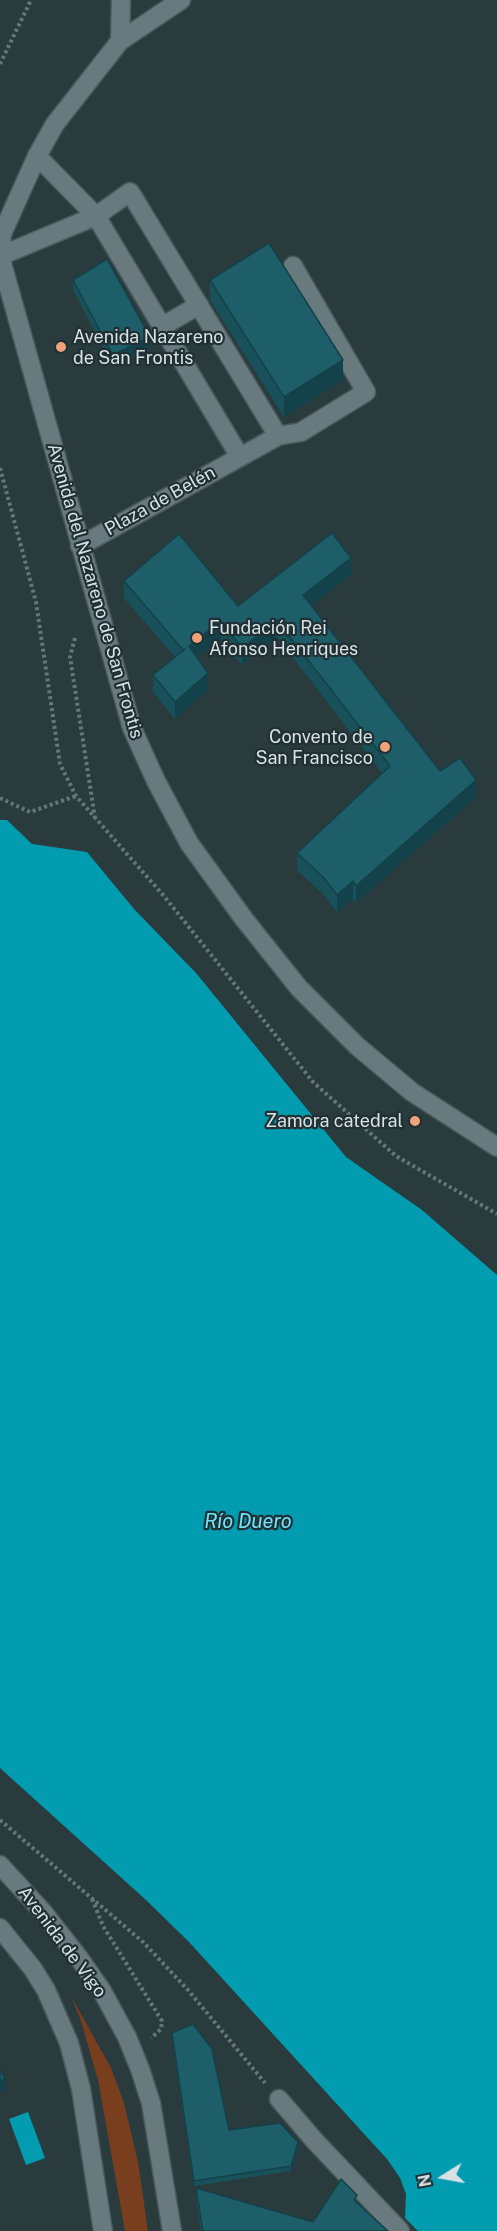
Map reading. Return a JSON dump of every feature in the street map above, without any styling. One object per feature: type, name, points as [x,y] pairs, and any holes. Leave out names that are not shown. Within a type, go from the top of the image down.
[{"type":"street","points":[[120,41],[121,0]]},
{"type":"street","name":"Avenida del Nazareno de San Frontis","points":[[181,0],[120,41],[55,124],[37,156],[1,234],[0,255],[80,546],[132,728],[156,781],[189,843],[244,920],[307,997],[357,1046],[412,1092],[497,1147]]},
{"type":"street","points":[[37,156],[96,216],[240,458]]},
{"type":"street","points":[[0,255],[96,216],[130,192],[278,436]]},
{"type":"street","name":"Plaza de Belén","points":[[80,546],[278,436],[301,432],[366,392],[293,266]]},
{"type":"street","points":[[161,327],[199,305]]},
{"type":"street","name":"Avenida de Vigo","points":[[0,1865],[43,1912],[79,1958],[111,2007],[135,2053],[155,2121],[172,2231]]},
{"type":"street","points":[[0,1928],[22,1954],[46,1990],[69,2043],[81,2089],[103,2231]]},
{"type":"street","points":[[279,2099],[400,2231]]},
{"type":"path","points":[[0,64],[31,0]]},
{"type":"path","points":[[75,638],[70,657],[96,818]]},
{"type":"path","points":[[0,798],[30,812],[76,796]]},
{"type":"path","points":[[0,1820],[143,1942],[174,1975],[279,2099]]},
{"type":"path","points":[[92,1898],[98,1917],[162,2021],[161,2029],[135,2053]]},
{"type":"shaded area","points":[[71,1996],[111,2068],[124,2103],[138,2162],[148,2231],[125,2231],[98,2080],[81,2021]]},
{"type":"water","name":"Río Duero","points":[[0,820],[7,820],[32,844],[87,852],[134,909],[196,973],[346,1157],[422,1210],[497,1275],[497,2231],[418,2231],[405,2218],[406,2194],[400,2178],[387,2159],[189,1942],[0,1768]]},
{"type":"water","points":[[28,2112],[45,2158],[26,2165],[9,2119]]},
{"type":"building","points":[[269,243],[343,360],[284,397],[210,280]]},
{"type":"building","points":[[107,259],[150,337],[113,355],[73,280]]},
{"type":"building","name":"Convento de San Francisco","points":[[332,533],[351,558],[303,595],[440,771],[460,758],[476,780],[356,886],[353,881],[337,895],[323,877],[297,853],[390,766],[277,620],[242,648],[221,621],[189,646],[208,673],[175,702],[153,675],[185,649],[183,650],[124,581],[179,534],[238,606]]},
{"type":"building","points":[[193,2024],[212,2049],[229,2130],[280,2123],[298,2142],[291,2166],[194,2181],[172,2033]]},
{"type":"building","points":[[0,2069],[5,2079],[0,2081]]},
{"type":"building","points":[[341,2179],[357,2195],[354,2200],[388,2231],[203,2231],[196,2188],[313,2222]]},
{"type":"place","name":"Avenida Nazareno de San Frontis","points":[[61,347]]},
{"type":"place","name":"Fundación Rei Afonso Henriques","points":[[197,638]]},
{"type":"place","name":"Convento de San Francisco","points":[[385,747]]},
{"type":"place","name":"Zamora catedral","points":[[415,1121]]}]
